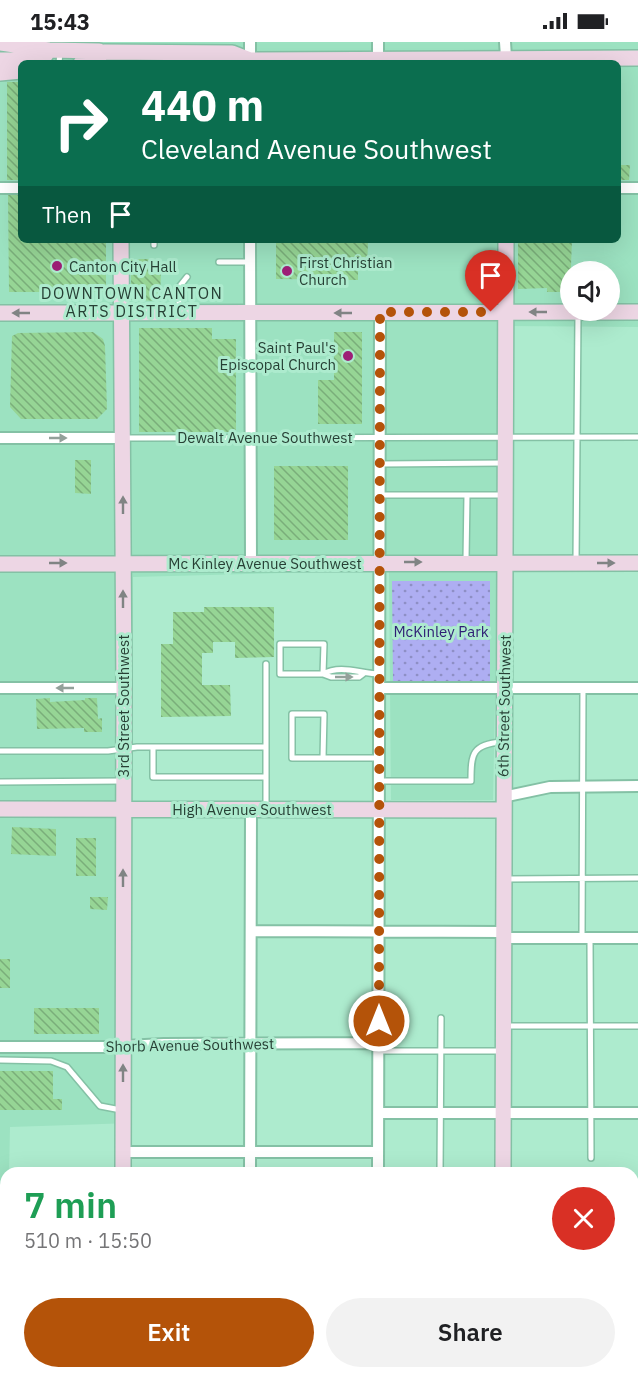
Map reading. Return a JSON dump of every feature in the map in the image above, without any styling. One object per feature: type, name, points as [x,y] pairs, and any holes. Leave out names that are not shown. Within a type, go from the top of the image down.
[{"type":"street","points":[[248,60],[250,42]]},
{"type":"street","points":[[378,42],[378,58]]},
{"type":"street","points":[[0,43],[56,54],[102,57],[148,50],[199,54],[232,53],[244,60]]},
{"type":"street","points":[[0,60],[42,60],[56,54]]},
{"type":"street","points":[[326,60],[506,54],[638,58]]},
{"type":"street","points":[[0,73],[18,71]]},
{"type":"street","points":[[0,188],[18,188]]},
{"type":"street","points":[[621,188],[638,188]]},
{"type":"street","name":"3rd Street Southwest","points":[[121,243],[123,1167]]},
{"type":"street","points":[[250,243],[251,562]]},
{"type":"street","name":"6th Street Southwest","points":[[502,1167],[506,243]]},
{"type":"street","points":[[378,1167],[380,312]]},
{"type":"street","points":[[0,313],[560,312]]},
{"type":"street","points":[[620,312],[638,312]]},
{"type":"street","name":"Dewalt Avenue Southwest","points":[[0,438],[123,438]]},
{"type":"street","name":"Mc Kinley Avenue Southwest","points":[[0,564],[638,563]]},
{"type":"street","points":[[0,688],[123,688]]},
{"type":"street","points":[[380,688],[638,688]]},
{"type":"street","name":"High Avenue Southwest","points":[[0,809],[380,809],[503,803],[550,787],[638,786]]},
{"type":"street","points":[[250,1167],[251,931],[258,809]]},
{"type":"street","points":[[251,931],[380,931],[638,938]]},
{"type":"street","name":"Shorb Avenue Southwest","points":[[0,1047],[250,1043],[379,1047]]},
{"type":"street","points":[[379,1113],[638,1113]]},
{"type":"street","points":[[123,1152],[378,1152]]},
{"type":"lane","points":[[219,262],[250,262]]},
{"type":"lane","points":[[179,313],[179,287],[187,277]]},
{"type":"lane","points":[[576,562],[578,321]]},
{"type":"lane","name":"Dewalt Avenue Southwest","points":[[123,438],[638,437]]},
{"type":"lane","points":[[380,464],[506,463]]},
{"type":"lane","points":[[380,495],[506,495]]},
{"type":"lane","points":[[466,562],[467,495]]},
{"type":"lane","points":[[323,674],[324,644],[280,644],[280,674],[359,677],[363,674],[380,674]]},
{"type":"lane","points":[[258,809],[266,777],[266,664]]},
{"type":"lane","points":[[583,688],[584,878],[591,1026],[591,1158]]},
{"type":"lane","points":[[323,759],[324,714],[292,714],[292,758],[323,759],[380,758]]},
{"type":"lane","points":[[380,781],[471,781],[471,758],[477,748],[489,743],[504,742]]},
{"type":"lane","points":[[153,747],[153,777],[266,777]]},
{"type":"lane","points":[[0,751],[266,747]]},
{"type":"lane","points":[[0,782],[123,781]]},
{"type":"lane","points":[[503,879],[638,878]]},
{"type":"lane","points":[[440,1167],[441,1018]]},
{"type":"lane","points":[[503,1026],[638,1026]]},
{"type":"lane","name":"Shorb Avenue Southwest","points":[[379,1047],[440,1051],[503,1050]]},
{"type":"lane","points":[[0,1060],[51,1061],[67,1067],[100,1106],[123,1111]]},
{"type":"shaded area","points":[[0,42],[638,42],[638,327],[497,326],[498,555],[493,800],[391,800],[389,570],[133,577],[132,1123],[10,1127],[9,1167],[0,1167]]},
{"type":"green space","name":"McKinley Park","points":[[392,581],[490,581],[490,681],[393,681]]},
{"type":"building","points":[[7,82],[18,82],[18,180],[7,180]]},
{"type":"building","points":[[621,165],[630,165],[629,180],[621,180]]},
{"type":"building","name":"Canton City Hall","points":[[8,195],[18,195],[18,243],[106,243],[106,292],[59,292],[59,296],[42,296],[42,292],[9,292]]},
{"type":"building","points":[[276,243],[368,243],[367,270],[358,270],[358,280],[276,279]]},
{"type":"building","points":[[518,243],[572,243],[571,261],[560,261],[560,292],[547,292],[547,288],[518,289]]},
{"type":"building","points":[[473,256],[489,256],[489,291],[472,291]]},
{"type":"building","points":[[131,259],[156,259],[156,271],[161,271],[160,301],[131,300]]},
{"type":"building","points":[[139,328],[212,328],[212,339],[236,339],[236,432],[139,432]]},
{"type":"building","points":[[93,332],[103,339],[105,346],[107,409],[97,419],[21,419],[10,407],[12,336],[18,333]]},
{"type":"building","name":"Saint Paul's Episcopal Church","points":[[334,332],[362,332],[362,424],[318,424],[318,380],[334,380]]},
{"type":"building","points":[[75,460],[91,460],[91,494],[75,493]]},
{"type":"building","points":[[274,466],[348,466],[348,540],[274,540]]},
{"type":"building","points":[[204,607],[274,607],[274,657],[235,658],[235,642],[213,642],[213,653],[202,653],[202,685],[230,685],[231,716],[161,717],[161,644],[173,644],[173,612],[204,612]]},
{"type":"building","points":[[50,698],[50,702],[97,698],[98,719],[102,718],[102,732],[84,732],[84,728],[37,729],[36,699]]},
{"type":"building","points":[[12,827],[56,829],[56,856],[11,854]]},
{"type":"building","points":[[76,838],[96,838],[96,876],[76,876]]},
{"type":"building","points":[[90,897],[108,897],[107,910],[90,909]]},
{"type":"building","points":[[0,959],[10,959],[10,988],[0,988]]},
{"type":"building","points":[[34,1008],[99,1008],[99,1034],[34,1034]]},
{"type":"building","points":[[0,1071],[53,1071],[53,1099],[62,1099],[62,1110],[0,1110]]},
{"type":"place","name":"Canton City Hall","points":[[57,266]]},
{"type":"place","name":"First Christian Church","points":[[287,271]]},
{"type":"place","name":"Saint Paul's Episcopal Church","points":[[348,356]]},
{"type":"district","name":"DOWNTOWN CANTON ARTS DISTRICT","points":[[132,302]]},
{"type":"route","points":[[379,1021],[380,312],[491,312]]}]
